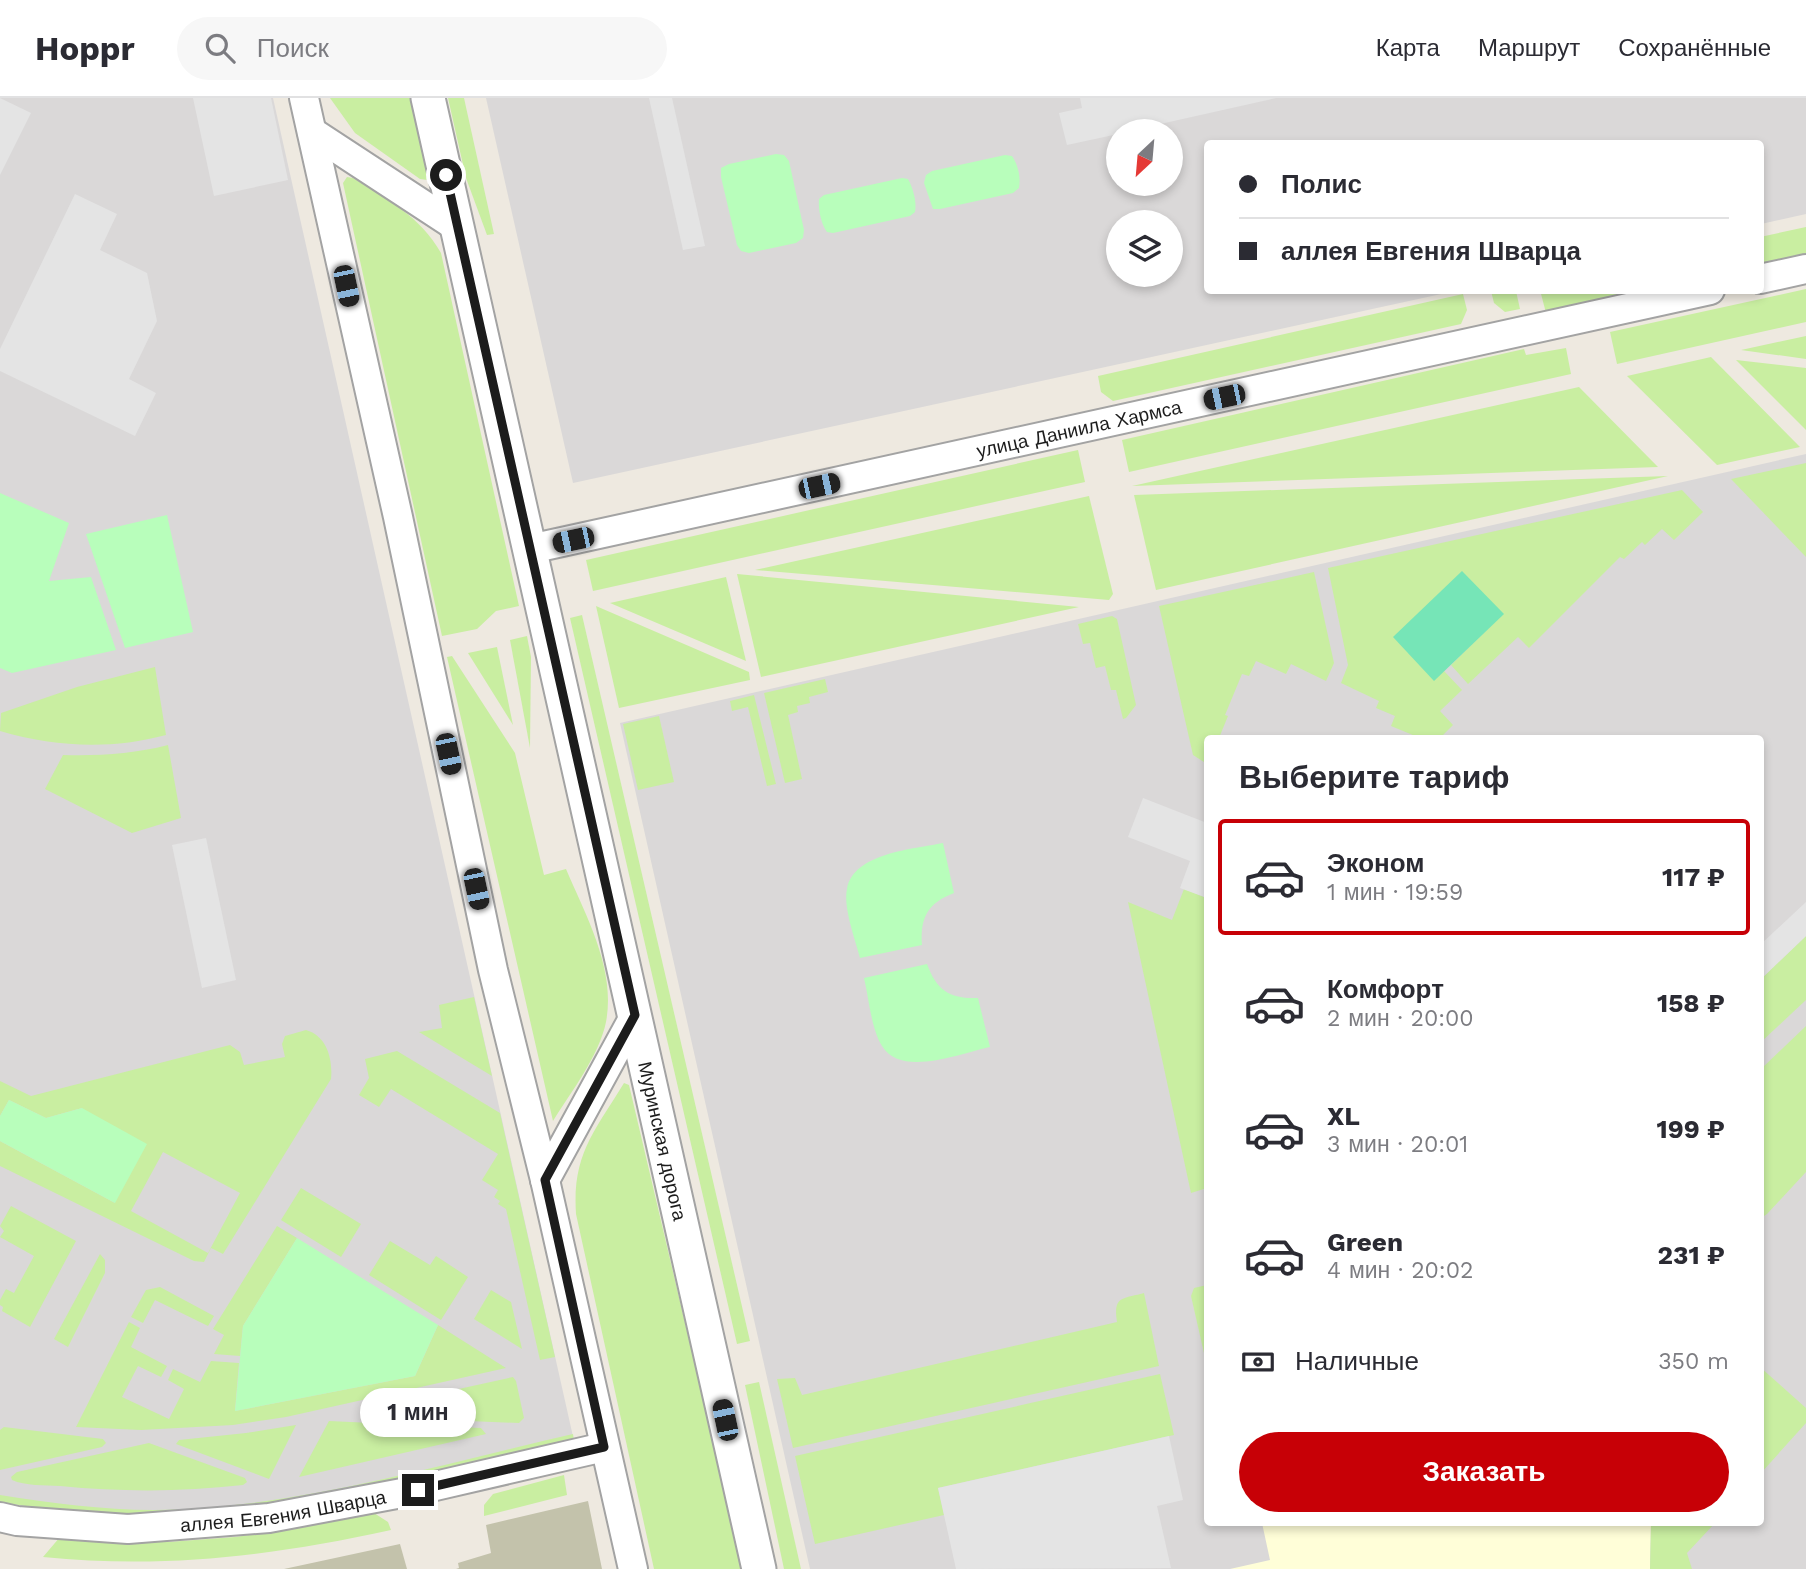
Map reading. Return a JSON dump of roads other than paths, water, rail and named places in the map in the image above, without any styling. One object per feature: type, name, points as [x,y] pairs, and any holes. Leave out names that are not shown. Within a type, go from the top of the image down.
[{"type":"street","points":[[304,98],[400,530],[493,970],[545,1180],[633,1569]]},
{"type":"street","name":"Муринская дорога","points":[[428,98],[759,1569]]},
{"type":"street","points":[[312,132],[457,227]]},
{"type":"street","points":[[1764,278],[1806,269]]},
{"type":"street","name":"улица Даниила Хармса","points":[[530,550],[1692,294]]},
{"type":"street","points":[[545,1180],[635,1015]]},
{"type":"street","name":"аллея Евгения Шварца","points":[[0,1517],[17,1521],[128,1529],[269,1518],[418,1490],[604,1447]]}]
